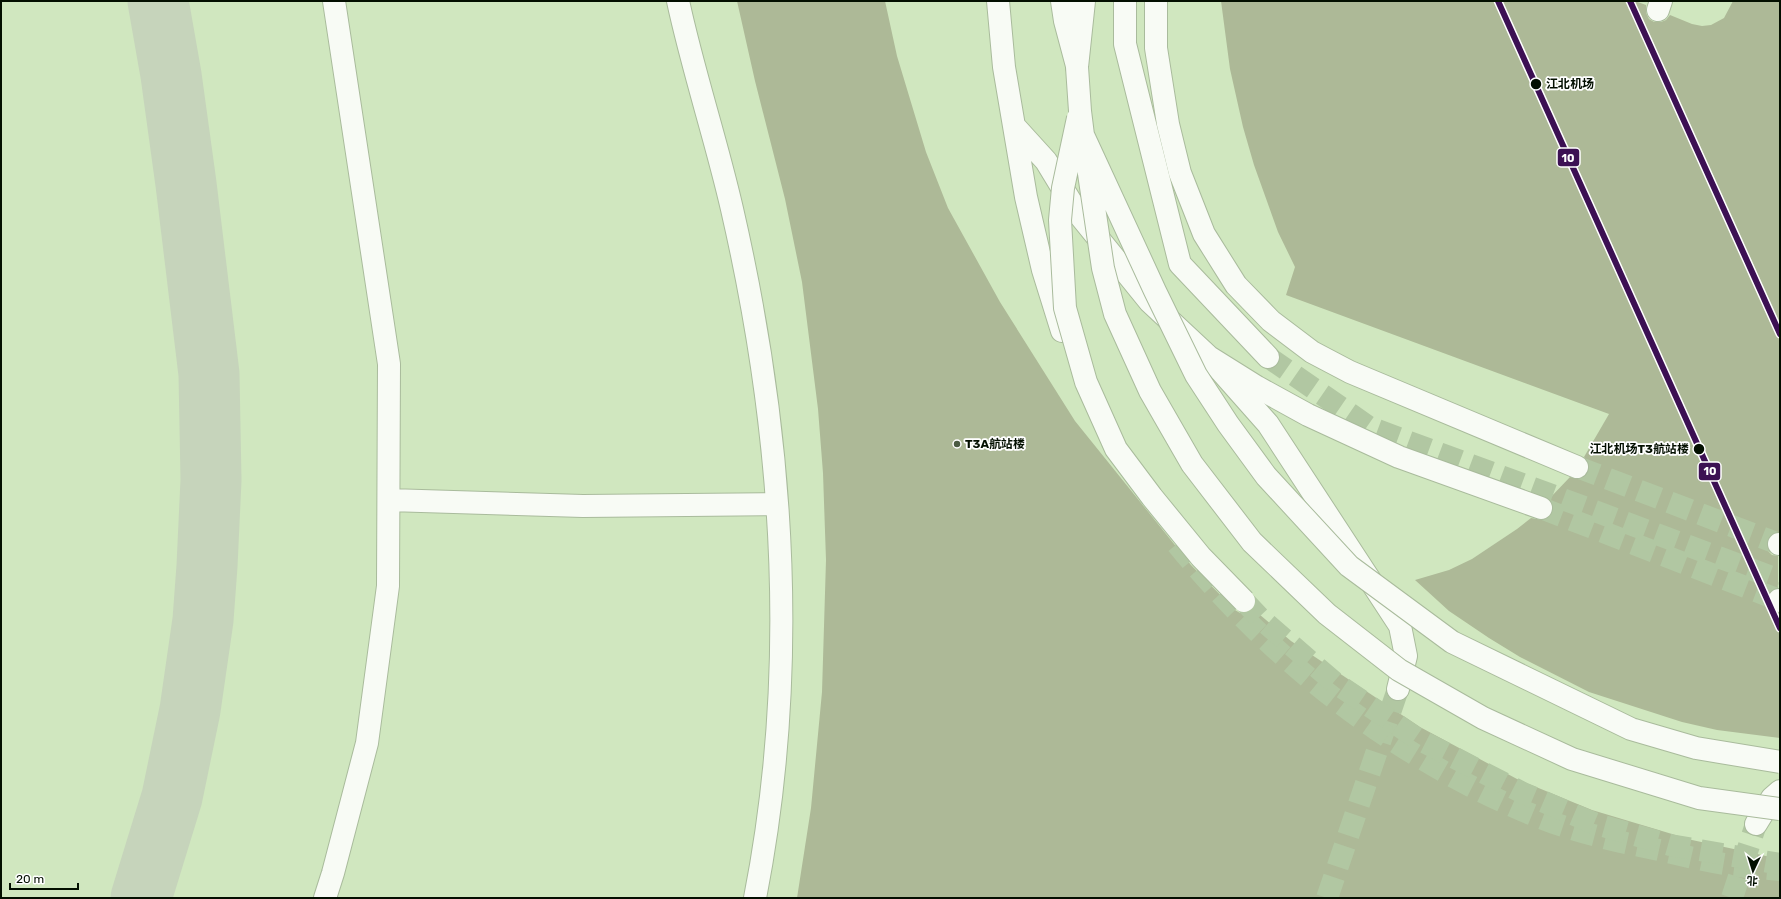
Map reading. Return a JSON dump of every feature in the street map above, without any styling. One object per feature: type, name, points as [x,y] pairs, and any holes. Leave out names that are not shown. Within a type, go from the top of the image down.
[{"type":"main road","points":[[325,898],[334,873],[367,743],[388,586],[390,364],[334,1]]},
{"type":"main road","points":[[678,1],[732,208],[763,368],[775,471],[782,650],[780,703],[778,740],[770,808],[755,898]]},
{"type":"main road","points":[[998,1],[1004,67],[1016,128],[1026,197],[1043,270],[1082,395],[1159,523]]},
{"type":"main road","points":[[1062,1],[1065,21],[1077,67]]},
{"type":"main road","points":[[1084,1],[1077,67],[1080,111],[1104,268],[1115,314],[1150,391],[1192,464],[1252,542],[1327,614],[1398,670],[1483,718],[1572,759],[1691,796],[1780,809]]},
{"type":"main road","points":[[1124,1],[1125,44],[1180,264],[1268,358]]},
{"type":"main road","points":[[1156,1],[1156,48],[1168,124],[1180,173],[1204,234],[1236,285],[1271,322],[1312,352],[1343,368],[1577,467]]},
{"type":"main road","points":[[1080,111],[1063,188],[1060,220],[1065,308],[1086,382],[1116,449],[1152,498],[1201,557],[1244,601]]},
{"type":"main road","points":[[1016,128],[1046,161],[1077,212],[1150,302],[1209,357],[1268,424],[1400,626],[1406,656],[1398,689]]},
{"type":"main road","points":[[1083,135],[1196,375],[1228,424],[1266,476],[1349,566],[1452,642],[1631,729],[1696,748],[1780,762]]},
{"type":"main road","points":[[1209,357],[1257,387],[1308,415],[1399,457],[1541,508]]},
{"type":"main road","points":[[388,500],[583,506],[777,504]]},
{"type":"main road","points":[[1756,824],[1772,798],[1780,791]]},
{"type":"building","name":"T3A航站楼","points":[[737,1],[885,1],[897,56],[926,152],[948,208],[1000,302],[1075,421],[1191,565],[1235,610],[1240,613],[1247,613],[1253,609],[1291,641],[1420,727],[1517,779],[1592,810],[1692,840],[1780,859],[1780,898],[797,898],[811,808],[822,692],[826,560],[823,473],[818,409],[802,282],[785,199],[755,81]]},
{"type":"building","points":[[1221,1],[1635,1],[1646,5],[1646,13],[1649,19],[1654,22],[1666,20],[1670,15],[1692,24],[1702,26],[1711,25],[1724,18],[1733,1],[1780,1],[1780,532],[1773,533],[1768,537],[1768,551],[1772,555],[1778,556],[1778,588],[1770,591],[1767,597],[1767,603],[1771,610],[1780,613],[1780,738],[1717,730],[1682,722],[1589,692],[1520,657],[1489,638],[1449,611],[1415,580],[1449,570],[1472,559],[1531,518],[1543,520],[1549,517],[1553,512],[1553,506],[1549,499],[1570,477],[1579,479],[1585,477],[1588,472],[1589,465],[1584,457],[1609,414],[1286,295],[1295,267],[1278,232],[1254,165],[1243,127],[1230,69]]},
{"type":"taxiway","points":[[141,898],[172,797],[190,710],[203,620],[211,480],[209,374],[186,184],[171,75],[158,1]]},
{"type":"tunnel","points":[[1268,357],[1369,427],[1780,580]]},
{"type":"tunnel","points":[[1577,467],[1779,544]]},
{"type":"tunnel","points":[[1541,508],[1779,600]]},
{"type":"tunnel","points":[[1177,544],[1214,587],[1254,628],[1296,667],[1387,737],[1436,767],[1486,794],[1538,817],[1581,832],[1715,862],[1780,870]]},
{"type":"tunnel","points":[[1244,601],[1261,619],[1334,682],[1418,739],[1523,793],[1596,824],[1670,845],[1780,864]]},
{"type":"tunnel","points":[[1327,898],[1398,689]]},
{"type":"tunnel","points":[[1732,898],[1756,824]]},
{"type":"transit line","name":"10","points":[[1498,1],[1780,628]]},
{"type":"transit line","name":"10","points":[[1630,1],[1780,334]]},
{"type":"place","name":"江北机场","points":[[1536,84]]},
{"type":"place","name":"T3A航站楼","points":[[957,444]]},
{"type":"place","name":"江北机场T3航站楼","points":[[1699,449]]}]
